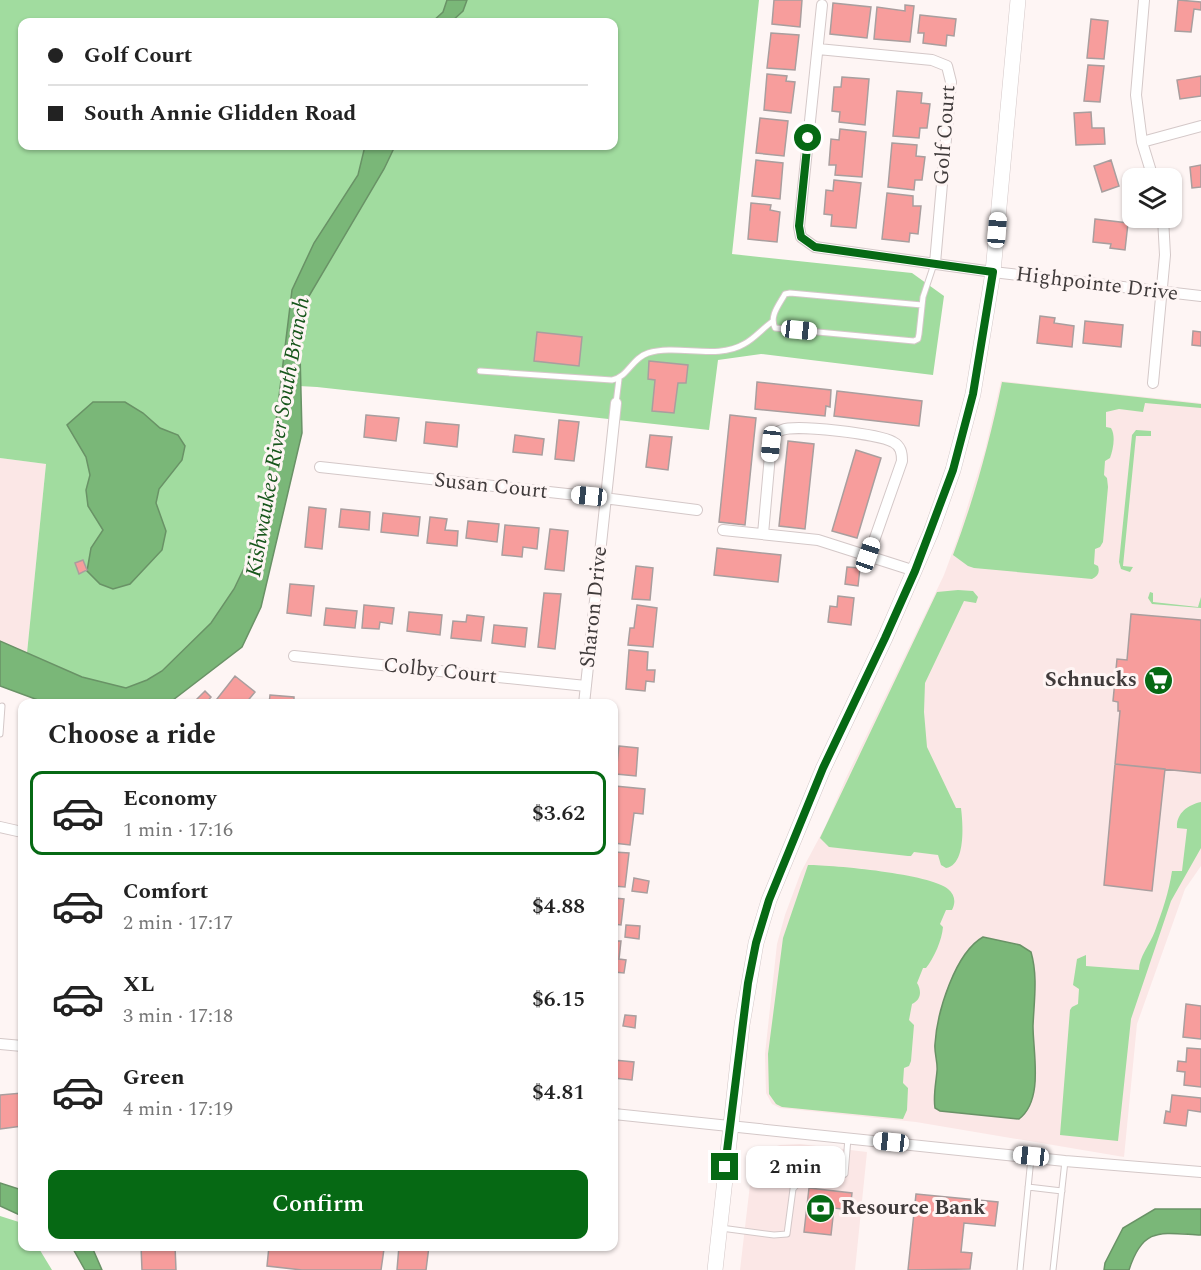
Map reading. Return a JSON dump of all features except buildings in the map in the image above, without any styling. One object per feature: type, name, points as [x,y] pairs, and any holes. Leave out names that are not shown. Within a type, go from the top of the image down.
[{"type":"main road","points":[[715,1270],[730,1126],[748,983],[756,943],[769,900],[823,768],[915,571],[953,470],[973,394],[993,272],[1018,0]]},
{"type":"street","points":[[1144,0],[1136,95],[1142,142],[1150,168]]},
{"type":"street","points":[[822,5],[799,226],[801,237],[815,247],[993,272]]},
{"type":"street","name":"Golf Court","points":[[818,49],[932,60],[947,66],[951,82],[935,263]]},
{"type":"street","points":[[1142,142],[1201,126]]},
{"type":"street","points":[[1153,383],[1165,255],[1164,228]]},
{"type":"street","name":"Highpointe Drive","points":[[993,272],[1201,296]]},
{"type":"street","name":"Sharon Drive","points":[[584,699],[604,498],[616,403]]},
{"type":"street","points":[[763,534],[771,444],[776,433],[780,430],[797,428],[854,433],[888,440],[901,450],[902,461],[868,555]]},
{"type":"street","name":"Susan Court","points":[[320,467],[697,510]]},
{"type":"street","points":[[723,530],[818,540],[915,571]]},
{"type":"street","name":"Colby Court","points":[[294,656],[585,686]]},
{"type":"street","points":[[0,827],[18,831]]},
{"type":"street","points":[[0,1044],[18,1046]]},
{"type":"street","points":[[618,1114],[1065,1161],[1201,1172]]},
{"type":"lane","points":[[922,304],[790,293],[785,294],[773,315],[773,321],[776,328],[914,342],[918,339],[922,304],[935,263]]},
{"type":"lane","points":[[480,371],[612,381],[619,379],[643,355],[651,352],[731,349],[743,345],[773,321]]},
{"type":"lane","points":[[616,403],[619,379]]},
{"type":"lane","points":[[0,734],[2,706]]},
{"type":"lane","points":[[719,1228],[774,1235],[787,1234],[793,1189],[800,1181],[831,1183],[845,1174],[848,1138]]},
{"type":"lane","points":[[1020,1270],[1031,1156]]},
{"type":"lane","points":[[1053,1270],[1065,1161]]},
{"type":"lane","points":[[1028,1187],[1062,1191]]},
{"type":"shaded area","points":[[0,0],[759,0],[732,254],[912,273],[944,296],[933,375],[761,354],[718,360],[709,430],[281,385],[262,509],[243,569],[212,623],[162,671],[134,687],[104,684],[76,675],[27,653],[46,464],[0,458]]},
{"type":"shaded area","points":[[1001,381],[1201,403],[1201,866],[1185,889],[1137,1024],[1124,1157],[916,1122],[780,1108],[772,1104],[766,1093],[765,1054],[777,944],[785,915],[801,872],[825,827],[846,778],[944,575],[985,450]]},
{"type":"shaded area","points":[[1002,382],[1201,404],[1201,408],[1145,403],[1143,412],[1119,409],[1106,412],[1106,427],[1111,428],[1114,443],[1110,458],[1105,461],[1104,475],[1107,478],[1108,487],[1103,542],[1095,549],[1094,564],[1099,570],[1092,579],[974,568],[953,555],[981,470]]},
{"type":"shaded area","points":[[1136,430],[1151,431],[1151,436],[1136,436],[1123,566],[1133,567],[1130,572],[1121,569],[1119,562],[1132,435]]},
{"type":"shaded area","points":[[0,458],[46,464],[27,653],[0,641]]},
{"type":"shaded area","points":[[973,591],[978,597],[976,603],[964,601],[925,683],[924,712],[927,747],[956,808],[961,808],[962,843],[957,860],[946,868],[941,865],[938,855],[914,852],[908,856],[829,847],[820,838],[937,592]]},
{"type":"shaded area","points":[[1150,592],[1153,593],[1153,602],[1198,607],[1201,597],[1201,608],[1152,604],[1148,598]]},
{"type":"shaded area","points":[[1201,802],[1201,848],[1171,901],[1131,1019],[1118,1141],[1060,1135],[1070,1010],[1078,1004],[1079,989],[1073,985],[1077,959],[1086,955],[1086,966],[1139,970],[1141,960],[1163,909],[1172,871],[1182,871],[1187,829],[1177,828],[1178,818],[1191,805]]},
{"type":"shaded area","points":[[808,865],[859,869],[923,879],[948,889],[953,896],[952,910],[946,910],[940,924],[943,927],[937,949],[926,968],[923,968],[917,983],[920,989],[919,998],[912,1004],[909,1020],[914,1025],[911,1061],[909,1066],[904,1068],[903,1083],[908,1088],[907,1110],[903,1119],[782,1107],[776,1104],[769,1094],[768,1054],[783,938]]},
{"type":"shaded area","points":[[800,1144],[867,1152],[855,1270],[740,1270],[753,1159],[764,1150],[780,1145]]},
{"type":"shaded area","points":[[0,1216],[18,1222],[18,1251],[40,1251],[52,1270],[0,1270]]},
{"type":"water","points":[[447,0],[467,0],[463,11],[455,18],[436,18],[443,12]]},
{"type":"water","name":"Kishwaukee River South Branch","points":[[364,150],[393,150],[299,313],[302,433],[261,607],[242,647],[174,699],[35,699],[0,686],[0,641],[82,677],[126,688],[162,671],[211,623],[234,589],[246,564],[255,535],[271,462],[292,290],[314,243],[358,175]]},
{"type":"water","points":[[93,402],[125,402],[143,413],[160,428],[178,435],[185,446],[182,460],[159,489],[156,503],[166,531],[162,550],[130,584],[113,589],[100,584],[87,571],[91,548],[103,530],[88,506],[86,490],[90,475],[86,457],[67,425]]},
{"type":"water","points":[[983,937],[1020,945],[1031,952],[1033,961],[1035,979],[1034,1088],[1027,1111],[1019,1119],[940,1111],[935,1108],[937,1068],[935,1044],[939,1016],[956,969],[973,945]]},
{"type":"water","points":[[0,1183],[18,1189],[18,1214],[0,1206]]},
{"type":"water","points":[[1155,1209],[1201,1209],[1201,1235],[1175,1233],[1155,1235],[1141,1246],[1129,1270],[1104,1270],[1105,1263],[1123,1228]]},
{"type":"water","points":[[74,1251],[94,1251],[102,1270],[85,1270]]},
{"type":"place","name":"Schnucks","points":[[1158,680]]},
{"type":"place","name":"Resource Bank","points":[[820,1208]]},
{"type":"route","points":[[725,1167],[748,983],[756,943],[769,900],[823,768],[915,571],[953,470],[973,394],[993,272],[815,247],[801,237],[799,226],[808,138]]}]
